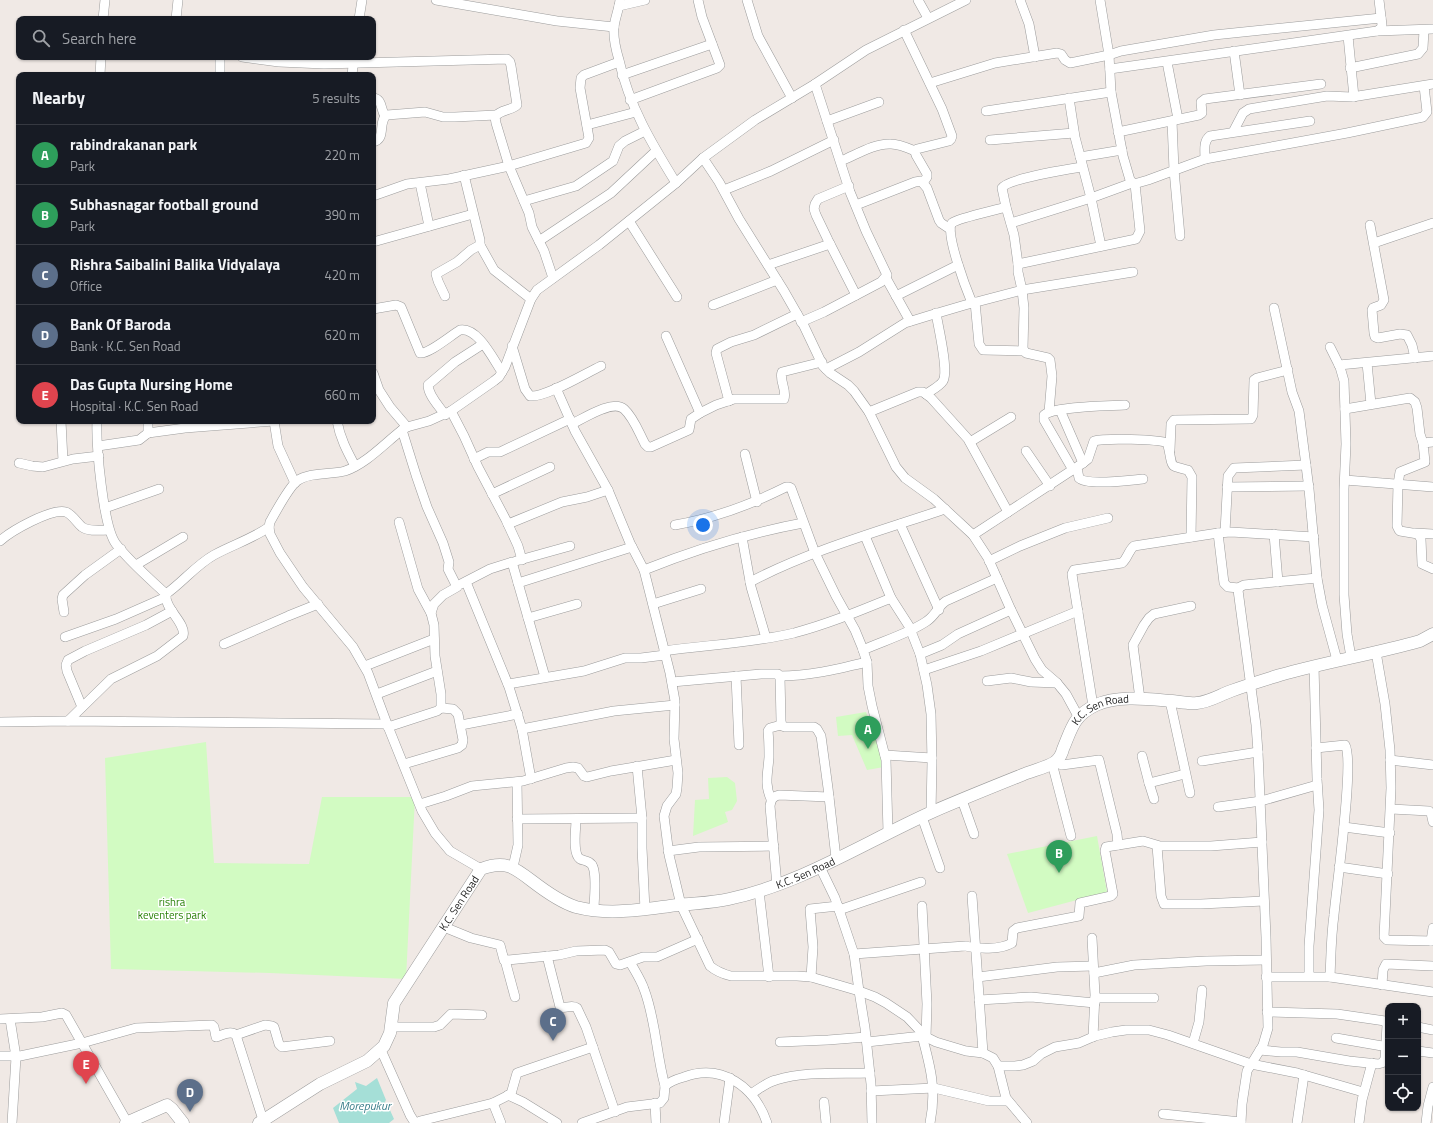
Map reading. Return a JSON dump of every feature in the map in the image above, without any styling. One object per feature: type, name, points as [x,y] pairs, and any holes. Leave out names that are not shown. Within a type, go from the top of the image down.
[{"type":"street","points":[[104,16],[105,0]]},
{"type":"street","points":[[176,16],[178,0]]},
{"type":"street","points":[[359,16],[362,0]]},
{"type":"street","points":[[436,0],[557,21],[614,27]]},
{"type":"street","points":[[645,0],[620,3],[614,27],[615,44],[630,100],[656,151],[676,183]]},
{"type":"street","points":[[630,100],[717,68],[720,65],[702,17],[698,0]]},
{"type":"street","points":[[747,0],[758,36],[792,98]]},
{"type":"street","points":[[918,0],[928,18]]},
{"type":"street","points":[[481,869],[455,854],[444,845],[428,822],[365,666],[348,641],[303,587],[275,546],[270,534],[270,522],[295,483],[302,478],[345,470],[355,466],[404,428],[429,421],[448,413],[494,381],[502,372],[531,299],[537,290],[599,245],[676,183],[703,158],[755,120],[815,84],[866,50],[966,0]]},
{"type":"street","points":[[1020,0],[1029,24],[1035,57]]},
{"type":"street","points":[[1018,264],[1133,240],[1138,237],[1140,232],[1134,184],[1130,180],[1122,150],[1111,92],[1109,55],[1100,0]]},
{"type":"street","points":[[1377,31],[1381,28],[1379,0]]},
{"type":"street","points":[[930,83],[994,63],[1035,57],[1059,54],[1070,63],[1121,51],[1214,35],[1381,18]]},
{"type":"street","points":[[1110,69],[1377,31],[1428,29],[1423,48],[1418,54],[1350,68]]},
{"type":"street","points":[[841,161],[870,148],[886,144],[893,144],[915,151],[917,149],[949,141],[952,137],[942,109],[904,30]]},
{"type":"street","points":[[1348,36],[1354,97]]},
{"type":"street","points":[[622,74],[712,44]]},
{"type":"street","points":[[1234,51],[1240,95]]},
{"type":"street","points":[[376,60],[507,59],[511,66],[517,105],[514,108],[496,115],[455,117],[425,112],[386,116]]},
{"type":"street","points":[[100,72],[101,60]]},
{"type":"street","points":[[220,60],[220,72]]},
{"type":"street","points":[[268,60],[324,64],[353,60],[352,72]]},
{"type":"street","points":[[376,195],[408,184],[509,166],[586,143],[589,138],[580,88],[581,78],[619,62]]},
{"type":"street","points":[[1167,62],[1175,120],[1174,170],[1180,236]]},
{"type":"street","points":[[815,84],[848,186],[871,242],[887,272],[886,278],[910,322]]},
{"type":"street","points":[[1118,132],[1201,114],[1201,102],[1203,100],[1321,84]]},
{"type":"street","points":[[1011,223],[1134,184],[1205,159],[1347,133],[1423,117],[1427,112],[1428,85],[1354,97],[1327,96],[1249,109],[1243,113],[1233,132]]},
{"type":"street","points":[[986,110],[1111,92]]},
{"type":"street","points":[[376,98],[380,100],[382,110],[386,116]]},
{"type":"street","points":[[1069,98],[1074,133],[1102,246]]},
{"type":"street","points":[[827,121],[879,102]]},
{"type":"street","points":[[587,125],[636,112]]},
{"type":"street","points":[[496,115],[495,119],[509,166],[529,213],[532,227],[553,278]]},
{"type":"street","points":[[376,141],[381,137],[383,121],[386,116]]},
{"type":"street","points":[[1205,159],[1205,142],[1210,136],[1310,121]]},
{"type":"street","points":[[524,201],[576,186],[613,161],[619,146],[625,141],[645,131]]},
{"type":"street","points":[[990,140],[1074,133]]},
{"type":"street","points":[[724,190],[771,171],[834,140]]},
{"type":"street","points":[[1080,157],[1122,150]]},
{"type":"street","points":[[539,241],[612,193],[656,151]]},
{"type":"street","points":[[915,151],[927,174],[923,183]]},
{"type":"street","points":[[703,158],[724,190],[739,219],[777,280],[824,365],[851,388],[869,412],[896,467],[905,478],[945,509],[973,535],[984,550],[1038,665],[1066,694],[1078,716]]},
{"type":"street","points":[[1024,351],[1022,347],[1024,308],[1022,290],[1011,223],[1002,190],[1004,185],[1033,176],[1082,167]]},
{"type":"street","points":[[464,175],[480,244],[494,270],[531,299]]},
{"type":"street","points":[[856,205],[917,181],[923,183],[927,188],[939,220],[943,225],[950,229]]},
{"type":"street","points":[[420,183],[429,226]]},
{"type":"street","points":[[848,186],[818,200],[815,204],[816,215],[856,296]]},
{"type":"street","points":[[1006,207],[955,222],[950,229],[951,237],[958,265],[973,303],[981,348],[986,351],[1024,351],[1048,358],[1050,360],[1052,376],[1049,412]]},
{"type":"street","points":[[376,241],[473,214]]},
{"type":"street","points":[[629,221],[677,297]]},
{"type":"street","points":[[1374,243],[1433,223]]},
{"type":"street","points":[[1370,226],[1384,300],[1381,305],[1373,308],[1372,310],[1375,336],[1378,338],[1400,334],[1407,335],[1412,345],[1415,358]]},
{"type":"street","points":[[445,296],[436,274],[457,262],[480,244]]},
{"type":"street","points":[[768,265],[830,244]]},
{"type":"street","points":[[896,296],[958,265]]},
{"type":"street","points":[[474,460],[488,452],[500,452],[571,421],[606,408],[617,406],[622,407],[630,416],[647,446],[651,447],[689,430],[692,418],[700,413],[729,401],[742,398],[784,399],[785,395],[781,376],[782,372],[824,365],[860,352],[906,323],[1022,290],[1133,272]]},
{"type":"street","points":[[729,401],[716,353],[717,349],[732,342],[799,318],[824,312],[856,296],[886,278]]},
{"type":"street","points":[[713,305],[777,280]]},
{"type":"street","points":[[376,308],[396,305],[401,307],[420,353],[424,354],[460,330],[465,329],[472,332],[483,344],[502,372]]},
{"type":"street","points":[[1274,308],[1292,392],[1299,411],[1322,605],[1337,660]]},
{"type":"street","points":[[926,394],[942,383],[945,376],[944,358],[936,314]]},
{"type":"street","points":[[666,336],[700,413]]},
{"type":"street","points":[[483,344],[455,362],[428,385],[428,389],[462,432],[474,460],[518,546],[518,583],[546,677]]},
{"type":"street","points":[[512,346],[525,388],[529,394],[536,396],[601,366]]},
{"type":"street","points":[[1330,347],[1339,365],[1344,381],[1346,444],[1344,595],[1347,634],[1351,657]]},
{"type":"street","points":[[1339,365],[1433,356]]},
{"type":"street","points":[[1367,363],[1371,404]]},
{"type":"street","points":[[1191,537],[1192,477],[1188,470],[1175,466],[1172,463],[1170,450],[1171,424],[1174,420],[1251,419],[1254,415],[1254,380],[1288,370]]},
{"type":"street","points":[[376,382],[379,390],[404,428],[416,475],[427,507],[443,543],[449,562],[448,569],[457,587]]},
{"type":"street","points":[[556,388],[571,421],[608,490],[620,523],[644,570],[672,682],[675,705],[674,739],[678,780],[676,794],[668,806],[664,816],[668,851],[681,905],[710,966],[715,970],[731,976],[811,977],[875,997],[907,1017],[923,1035],[944,1045],[966,1051],[983,1053],[993,1058],[998,1066],[1002,1086],[1008,1101],[1016,1108],[1027,1123]]},
{"type":"street","points":[[869,412],[918,392],[923,392],[926,394],[950,418],[970,442],[1008,512]]},
{"type":"street","points":[[1345,409],[1401,399],[1413,399],[1417,408],[1425,462],[1401,472],[1399,476],[1398,528],[1402,532],[1433,534]]},
{"type":"street","points":[[1078,467],[1044,420],[1044,415],[1049,412],[1060,410],[1125,405]]},
{"type":"street","points":[[1060,410],[1078,467],[1079,478],[1085,481],[1098,482],[1143,479]]},
{"type":"street","points":[[970,442],[1011,417]]},
{"type":"street","points":[[61,424],[63,461]]},
{"type":"street","points":[[68,721],[112,679],[147,662],[167,650],[184,635],[184,631],[172,611],[166,596],[116,544],[109,530],[99,456],[97,424]]},
{"type":"street","points":[[148,424],[148,433]]},
{"type":"street","points":[[98,446],[139,440],[148,433],[185,428],[236,424]]},
{"type":"street","points":[[274,424],[278,446],[295,483]]},
{"type":"street","points":[[338,424],[343,444],[355,466]]},
{"type":"street","points":[[973,535],[1078,467],[1088,459],[1093,442],[1096,440],[1164,441],[1167,443],[1170,450]]},
{"type":"street","points":[[1423,443],[1433,442]]},
{"type":"street","points":[[1026,451],[1050,486]]},
{"type":"street","points":[[745,454],[757,502]]},
{"type":"street","points":[[19,463],[43,467],[72,459],[99,456]]},
{"type":"street","points":[[1306,465],[1234,468],[1228,476],[1221,532],[1224,583],[1228,588],[1239,588],[1244,585],[1318,578]]},
{"type":"street","points":[[492,494],[550,467]]},
{"type":"street","points":[[1345,480],[1433,487]]},
{"type":"street","points":[[1227,487],[1309,486]]},
{"type":"street","points":[[675,525],[697,521],[757,502],[786,487],[790,487],[815,553],[855,630],[867,662],[868,686],[885,755],[887,770],[888,832]]},
{"type":"street","points":[[105,508],[159,489]]},
{"type":"street","points":[[508,524],[562,502],[587,497],[608,490]]},
{"type":"street","points":[[750,582],[778,568],[815,553],[945,509]]},
{"type":"street","points":[[0,542],[18,527],[44,516],[65,512],[70,514],[83,528],[90,530],[109,530]]},
{"type":"street","points":[[989,561],[1020,546],[1065,528],[1108,518]]},
{"type":"street","points":[[399,522],[418,589],[431,613],[434,625],[437,671],[442,708]]},
{"type":"street","points":[[644,570],[690,552],[770,529],[803,523]]},
{"type":"street","points":[[900,524],[939,610]]},
{"type":"street","points":[[65,637],[116,619],[166,596],[204,562],[213,556],[257,535],[269,527]]},
{"type":"street","points":[[1094,706],[1072,574],[1074,570],[1122,562],[1126,560],[1130,549],[1134,546],[1221,532],[1314,537]]},
{"type":"street","points":[[1415,533],[1418,534],[1421,539],[1422,564],[1433,569]]},
{"type":"street","points":[[1274,534],[1278,582]]},
{"type":"street","points":[[136,565],[183,536]]},
{"type":"street","points":[[865,536],[891,598],[911,629],[924,670],[931,714],[932,758],[927,815],[940,868]]},
{"type":"street","points":[[742,537],[750,582],[766,638]]},
{"type":"street","points":[[431,613],[434,604],[443,595],[490,569],[570,546]]},
{"type":"street","points":[[518,583],[632,548]]},
{"type":"street","points":[[64,612],[62,599],[63,595],[85,575],[121,549]]},
{"type":"street","points":[[863,650],[926,621],[939,610],[941,604],[997,578]]},
{"type":"street","points":[[466,582],[508,684],[518,714],[531,779]]},
{"type":"street","points":[[653,604],[701,588]]},
{"type":"street","points":[[1163,1114],[1241,1122],[1246,1076],[1267,1033],[1261,801],[1258,752],[1251,684],[1238,592],[1239,588]]},
{"type":"street","points":[[508,684],[584,671],[624,658],[641,658],[794,633],[847,616],[891,598]]},
{"type":"street","points":[[224,644],[318,604]]},
{"type":"street","points":[[528,618],[577,604]]},
{"type":"street","points":[[1140,699],[1133,645],[1144,625],[1154,614],[1191,606]]},
{"type":"street","points":[[920,654],[942,645],[958,634],[1011,610]]},
{"type":"street","points":[[82,707],[66,665],[68,660],[85,651],[146,625],[172,611]]},
{"type":"street","points":[[924,670],[981,651],[1078,611]]},
{"type":"street","name":"K.C. Sen Road","points":[[261,1121],[320,1084],[366,1061],[380,1050],[388,1038],[394,1003],[481,869],[495,865],[513,867],[559,899],[573,906],[609,912],[646,910],[730,899],[777,886],[820,867],[888,832],[1054,763],[1062,753],[1078,716],[1101,703],[1140,699],[1199,703],[1251,684],[1337,660],[1420,641],[1433,634]]},
{"type":"street","points":[[365,666],[434,639]]},
{"type":"street","points":[[1376,652],[1385,704],[1390,760],[1391,809],[1384,935],[1386,939],[1390,940],[1432,941],[1433,928]]},
{"type":"street","points":[[672,682],[776,673],[780,676],[817,674],[867,662]]},
{"type":"street","points":[[1309,976],[1309,946],[1319,825],[1314,666]]},
{"type":"street","points":[[377,694],[437,671]]},
{"type":"street","points":[[736,676],[738,745]]},
{"type":"street","points":[[780,676],[781,725]]},
{"type":"street","points":[[987,681],[1011,678],[1031,682],[1057,683]]},
{"type":"street","points":[[1170,701],[1190,793]]},
{"type":"street","points":[[522,729],[614,711],[675,705]]},
{"type":"street","points":[[0,722],[68,721],[388,725],[438,711],[442,708],[450,708],[456,711],[461,725],[463,740],[460,747],[404,764]]},
{"type":"street","points":[[461,725],[518,714]]},
{"type":"street","points":[[772,799],[768,792],[766,783],[769,755],[768,732],[770,728],[781,725],[785,727],[814,727],[819,732],[836,858]]},
{"type":"street","points":[[1316,748],[1346,746],[1347,772],[1344,827],[1333,917],[1330,977]]},
{"type":"street","points":[[1202,761],[1258,752]]},
{"type":"street","points":[[885,755],[932,758]]},
{"type":"street","points":[[1142,756],[1154,799]]},
{"type":"street","points":[[420,804],[472,786],[517,782],[570,767],[578,768],[584,776],[587,777],[637,766],[676,760]]},
{"type":"street","points":[[1071,836],[1054,763],[1062,765],[1099,760],[1117,834],[1118,845]]},
{"type":"street","points":[[1390,760],[1433,765]]},
{"type":"street","points":[[637,766],[642,818],[642,848],[646,910]]},
{"type":"street","points":[[1149,783],[1185,774]]},
{"type":"street","points":[[513,867],[517,849],[517,782]]},
{"type":"street","points":[[1218,807],[1261,801],[1318,785]]},
{"type":"street","points":[[777,886],[770,806],[772,799],[774,796],[779,795],[829,798]]},
{"type":"street","points":[[962,800],[974,834]]},
{"type":"street","points":[[1391,809],[1429,811],[1433,822]]},
{"type":"street","points":[[518,820],[642,818]]},
{"type":"street","points":[[576,820],[575,849],[577,856],[590,862],[593,866],[594,910]]},
{"type":"street","points":[[1344,827],[1390,833]]},
{"type":"street","points":[[854,954],[965,946],[976,949],[1007,946],[1012,943],[1013,931],[1017,928],[1079,916],[1080,902],[1111,896],[1113,894],[1105,851],[1106,848],[1143,841],[1157,846],[1211,846],[1262,842]]},
{"type":"street","points":[[668,851],[699,847],[774,846]]},
{"type":"street","points":[[1157,846],[1161,896],[1164,904],[1264,901]]},
{"type":"street","points":[[820,867],[838,908],[854,954],[870,1073],[872,1123]]},
{"type":"street","points":[[1339,867],[1388,874]]},
{"type":"street","points":[[811,977],[813,947],[810,909],[838,908],[921,882]]},
{"type":"street","points":[[759,891],[769,977]]},
{"type":"street","points":[[972,896],[983,1053]]},
{"type":"street","points":[[922,906],[927,1004],[923,1035],[934,1088],[934,1102],[930,1123]]},
{"type":"street","points":[[444,927],[471,938],[500,944],[515,997]]},
{"type":"street","points":[[1092,938],[1095,1001],[1093,1037]]},
{"type":"street","points":[[505,960],[559,955],[576,951],[605,950],[609,952],[618,965],[643,957],[657,958],[698,939]]},
{"type":"street","points":[[547,956],[560,1007],[563,1008],[574,1006],[577,1008],[585,1023],[615,1112]]},
{"type":"street","points":[[978,977],[1057,967],[1094,970],[1134,965],[1206,960],[1266,960]]},
{"type":"street","points":[[582,1123],[635,1106],[660,1103],[663,1100],[665,1086],[659,1066],[651,1018],[644,988],[630,962]]},
{"type":"street","points":[[1382,984],[1383,970],[1386,964],[1433,966]]},
{"type":"street","points":[[1266,977],[1330,977],[1433,992]]},
{"type":"street","points":[[1193,1043],[1199,1022],[1202,990]]},
{"type":"street","points":[[979,1000],[1031,997],[1095,1001],[1154,998]]},
{"type":"street","points":[[1267,1012],[1337,1014],[1385,1022]]},
{"type":"street","points":[[0,1019],[42,1018],[64,1013],[66,1014],[126,1123],[167,1105],[183,1123]]},
{"type":"street","points":[[391,1027],[434,1027],[440,1025],[451,1014],[482,1015]]},
{"type":"street","points":[[10,1019],[16,1057],[12,1123]]},
{"type":"street","points":[[0,1056],[16,1057],[82,1043],[136,1028],[210,1025],[214,1026],[216,1037],[232,1032],[236,1035],[261,1121]]},
{"type":"street","points":[[236,1035],[269,1025],[274,1027],[279,1044],[282,1047],[330,1040]]},
{"type":"street","points":[[1421,1028],[1433,1030]]},
{"type":"street","points":[[998,1066],[1023,1065],[1033,1061],[1048,1050],[1059,1046],[1079,1043],[1093,1037],[1112,1032],[1126,1030],[1149,1030],[1163,1033],[1221,1052],[1251,1064],[1304,1075],[1363,1092]]},
{"type":"street","points":[[780,1042],[866,1040],[923,1035]]},
{"type":"street","points":[[1336,1038],[1385,1047]]},
{"type":"street","points":[[380,1050],[410,1115],[417,1123],[493,1103],[512,1092],[517,1073],[593,1047]]},
{"type":"street","points":[[1260,1050],[1297,1052],[1349,1061],[1372,1063],[1384,1062],[1385,1057]]},
{"type":"street","points":[[1421,1051],[1433,1053]]},
{"type":"street","points":[[1359,1123],[1363,1092],[1372,1063]]},
{"type":"street","points":[[665,1086],[672,1081],[696,1073],[705,1072],[730,1078],[751,1094],[764,1112],[767,1123]]},
{"type":"street","points":[[751,1094],[766,1084],[775,1080],[786,1078],[815,1074],[870,1073]]},
{"type":"street","points":[[1297,1123],[1304,1075]]},
{"type":"street","points":[[724,1123],[730,1078]]},
{"type":"street","points":[[1426,1123],[1428,1106],[1433,1087]]},
{"type":"street","points":[[871,1091],[934,1088],[989,1101],[1008,1101]]},
{"type":"street","points":[[508,1095],[523,1102],[558,1123]]},
{"type":"street","points":[[824,1102],[826,1123]]},
{"type":"street","points":[[493,1103],[501,1123]]},
{"type":"street","points":[[655,1103],[656,1123]]},
{"type":"green space","points":[[866,712],[884,767],[867,770],[852,735],[838,736],[836,717]]},
{"type":"green space","name":"rishra keventers park","points":[[206,742],[214,863],[309,864],[322,797],[415,797],[406,979],[270,973],[111,969],[105,758]]},
{"type":"green space","points":[[727,777],[735,783],[737,801],[732,810],[725,812],[728,822],[693,836],[695,800],[709,799],[708,778]]},
{"type":"green space","points":[[1097,836],[1107,892],[1028,913],[1007,854]]},
{"type":"water","name":"Morepukur","points":[[377,1078],[386,1100],[384,1104],[386,1109],[389,1108],[394,1119],[389,1123],[339,1123],[333,1108],[357,1089],[355,1082],[366,1086]]},
{"type":"place","name":"rabindrakanan park","points":[[868,749]]},
{"type":"place","name":"Subhasnagar football ground","points":[[1059,873]]},
{"type":"place","name":"Rishra Saibalini Balika Vidyalaya","points":[[553,1041]]},
{"type":"place","name":"Das Gupta Nursing Home","points":[[86,1084]]},
{"type":"place","name":"Bank Of Baroda","points":[[190,1112]]}]
